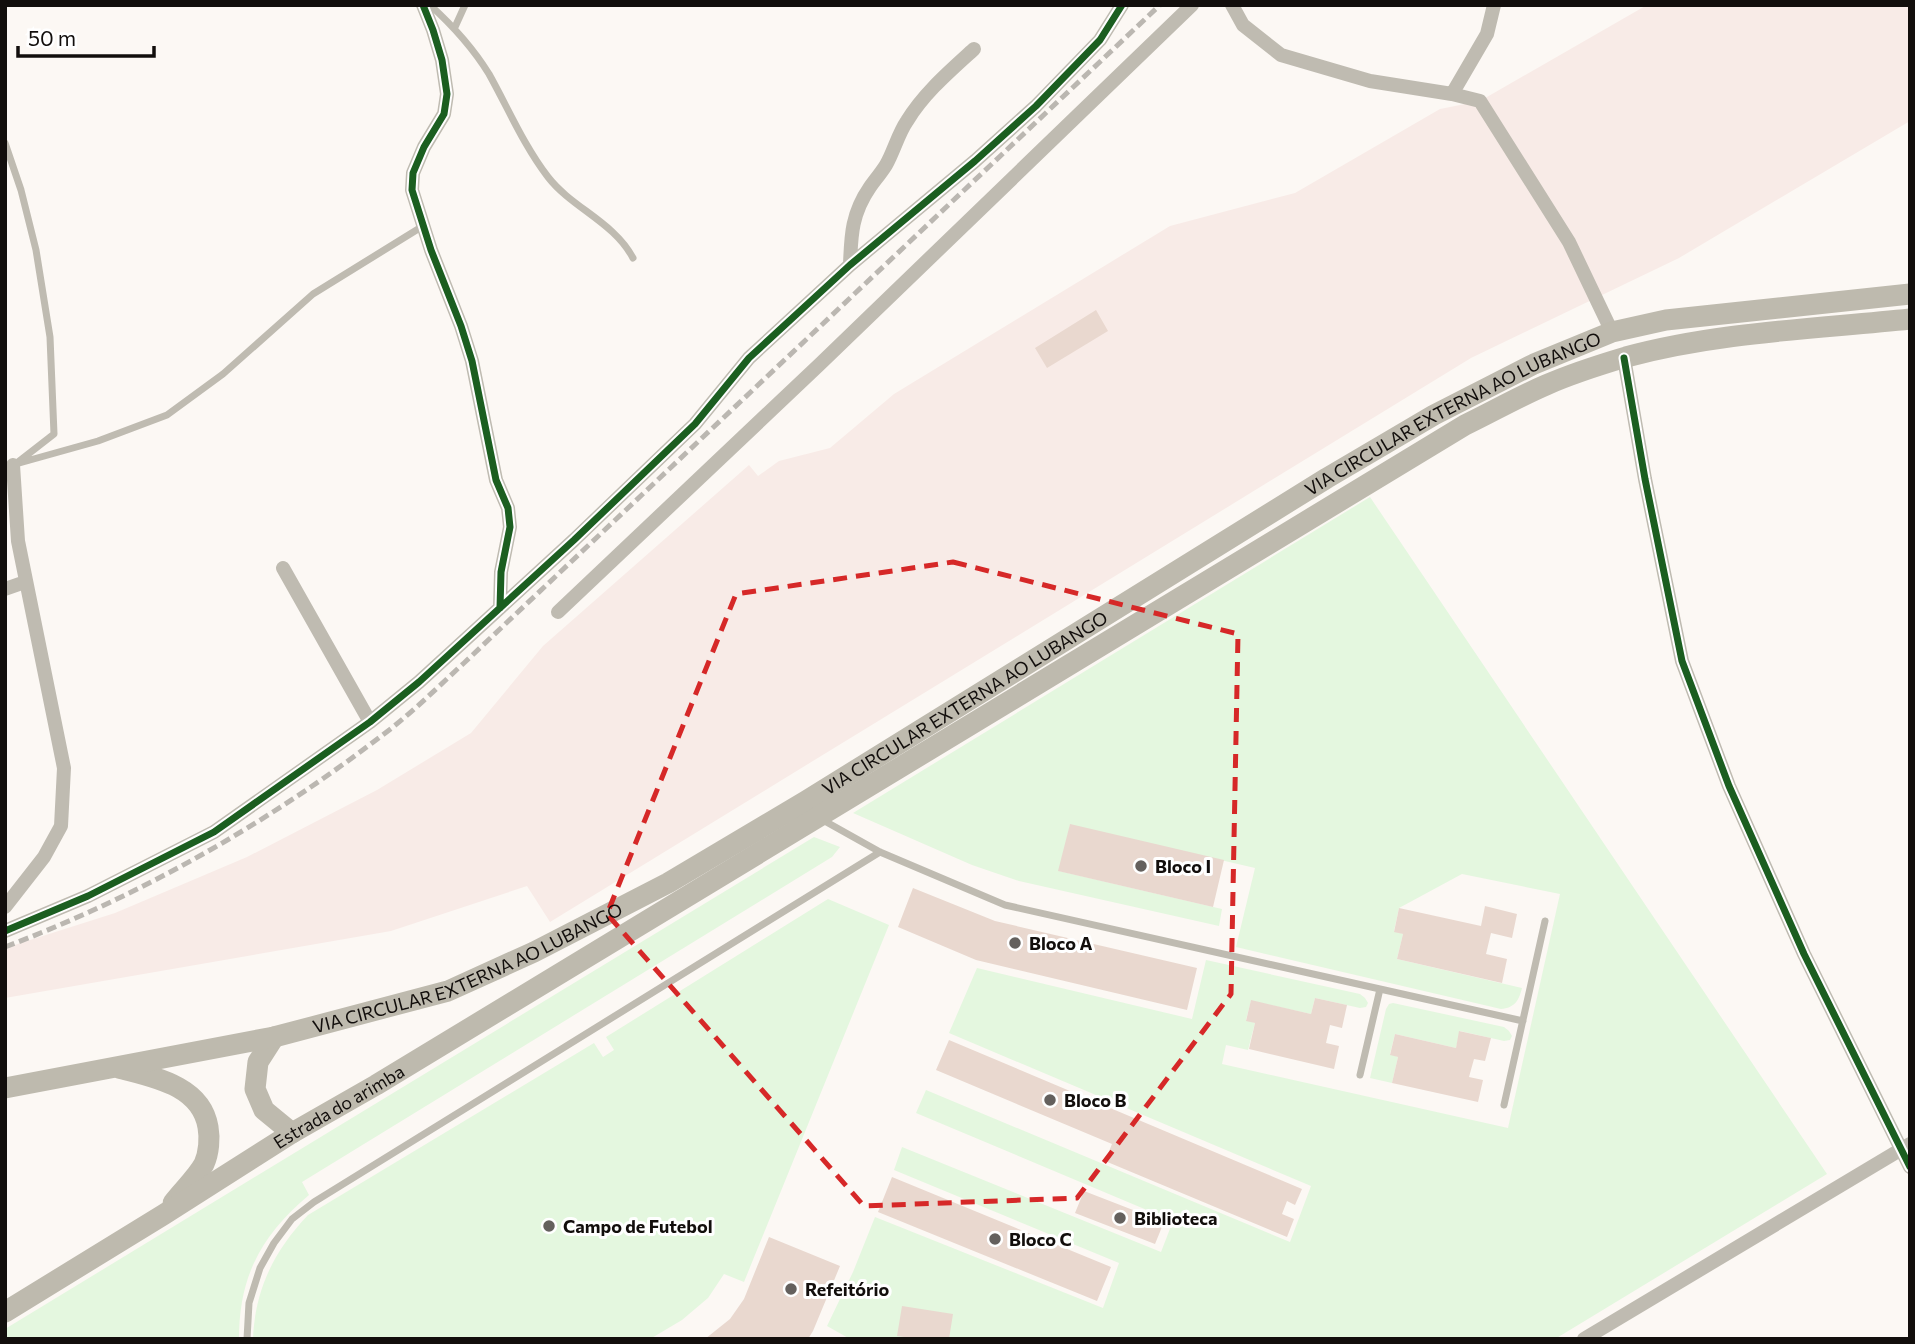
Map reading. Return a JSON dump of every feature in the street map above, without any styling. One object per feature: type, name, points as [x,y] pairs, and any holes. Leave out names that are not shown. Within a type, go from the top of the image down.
[{"type":"main road","name":"VIA CIRCULAR EXTERNA AO LUBANGO","points":[[5,1088],[274,1037],[448,991],[534,952],[668,883],[806,801],[1327,478],[1434,415],[1534,364],[1612,332],[1666,320],[1910,294]]},
{"type":"main road","name":"VIA CIRCULAR EXTERNA AO LUBANGO","points":[[673,904],[1465,425],[1546,385],[1624,358],[1667,347],[1753,333],[1910,319]]},
{"type":"main road","name":"Estrada do arimba","points":[[5,1312],[292,1133],[376,1085],[673,904]]},
{"type":"main road","points":[[274,1037],[258,1062],[254,1089],[264,1110],[292,1133]]},
{"type":"main road","points":[[113,1066],[164,1080],[192,1096],[206,1114],[210,1139],[204,1164],[163,1215]]},
{"type":"street","points":[[423,5],[442,60],[447,94],[444,114],[424,147],[414,173],[412,190],[461,326],[496,480],[508,508],[510,527],[500,572],[500,608]]},
{"type":"street","points":[[5,931],[88,896],[214,832],[370,722],[419,682],[574,540],[695,424],[749,358],[850,265],[1036,106],[1100,40],[1122,5]]},
{"type":"street","points":[[558,612],[1192,5]]},
{"type":"street","points":[[1232,5],[1243,26],[1281,55],[1370,81],[1479,101],[1569,242],[1612,332]]},
{"type":"street","points":[[1452,94],[1487,34],[1494,5]]},
{"type":"street","points":[[850,265],[851,233],[857,209],[869,187],[885,167],[906,122],[944,76],[974,49]]},
{"type":"street","points":[[1624,358],[1645,479],[1682,661],[1730,786],[1804,954],[1905,1147],[1910,1167]]},
{"type":"street","points":[[5,907],[44,857],[61,826],[64,768],[25,582],[9,466]]},
{"type":"street","points":[[283,568],[370,722]]},
{"type":"street","points":[[5,589],[25,582]]},
{"type":"street","points":[[1584,1339],[1905,1147]]},
{"type":"lane","points":[[429,5],[455,27],[487,71],[548,178],[571,200],[609,228],[628,248],[632,258]]},
{"type":"lane","points":[[455,27],[465,5]]},
{"type":"lane","points":[[5,143],[21,190],[38,262],[50,337],[54,434],[9,466]]},
{"type":"lane","points":[[9,466],[98,441],[167,415],[223,374],[313,294],[423,226]]},
{"type":"lane","points":[[817,817],[880,852],[1005,905],[1523,1021]]},
{"type":"lane","points":[[247,1339],[248,1303],[260,1268],[292,1219],[880,852]]},
{"type":"lane","points":[[1504,1105],[1545,921]]},
{"type":"lane","points":[[1360,1075],[1380,989]]},
{"type":"highlighted area","points":[[953,562],[1238,634],[1231,994],[1077,1198],[864,1206],[607,914],[736,594]]},
{"type":"shaded area","points":[[1647,5],[1910,5],[1910,121],[1679,258],[1471,358],[550,922],[527,886],[391,931],[5,998],[5,948],[115,913],[247,857],[377,790],[471,733],[543,646],[749,465],[758,476],[779,461],[830,448],[894,394],[1170,226],[1295,193],[1440,109],[1480,101]]},
{"type":"green space","points":[[1370,497],[1827,1174],[1555,1339],[850,1339],[827,1326],[875,1217],[1103,1308],[1119,1263],[894,1170],[902,1147],[1161,1252],[1173,1221],[916,1113],[926,1090],[1290,1242],[1311,1186],[949,1033],[977,968],[1192,1019],[1206,960],[1360,994],[1368,1003],[1366,1007],[1315,998],[1311,1014],[1251,1001],[1246,1020],[1255,1023],[1248,1050],[1226,1045],[1222,1064],[1508,1128],[1560,894],[1462,874],[1399,908],[1394,931],[1403,934],[1397,959],[1522,988],[1516,1003],[1501,1009],[1236,947],[1255,868],[1070,825],[1059,871],[1222,909],[1219,926],[1019,881],[972,865],[853,813]]},
{"type":"green space","points":[[814,837],[840,847],[832,857],[302,1182],[309,1195],[278,1225],[256,1258],[243,1295],[239,1339],[5,1339],[5,1329]]},
{"type":"green space","points":[[828,899],[889,925],[744,1282],[724,1274],[708,1298],[682,1320],[650,1339],[253,1339],[258,1304],[268,1272],[285,1243],[308,1215],[594,1043],[603,1057],[614,1050],[606,1037]]},
{"type":"green space","points":[[1393,1003],[1504,1027],[1512,1036],[1510,1040],[1504,1041],[1460,1031],[1456,1048],[1395,1034],[1390,1054],[1398,1057],[1392,1083],[1370,1078],[1386,1009]]},
{"type":"building","points":[[1096,310],[1108,331],[1047,368],[1035,348]]},
{"type":"building","name":"Bloco I","points":[[1070,824],[1224,860],[1213,907],[1058,871]]},
{"type":"building","name":"Bloco A","points":[[913,888],[995,921],[1197,968],[1187,1010],[976,960],[898,927]]},
{"type":"building","points":[[1485,906],[1517,914],[1512,938],[1491,933],[1486,954],[1507,959],[1502,983],[1397,959],[1403,934],[1394,932],[1399,908],[1481,926]]},
{"type":"building","points":[[1315,998],[1347,1005],[1342,1028],[1330,1025],[1326,1043],[1339,1046],[1334,1069],[1249,1049],[1255,1023],[1246,1021],[1251,1000],[1311,1014]]},
{"type":"building","points":[[1459,1031],[1491,1038],[1485,1061],[1474,1059],[1469,1077],[1483,1080],[1478,1102],[1392,1083],[1398,1057],[1390,1055],[1395,1034],[1456,1048]]},
{"type":"building","name":"Bloco B","points":[[949,1040],[1302,1189],[1295,1205],[1287,1201],[1282,1214],[1294,1219],[1287,1237],[1105,1161],[1112,1144],[936,1070]]},
{"type":"building","name":"Bloco C","points":[[892,1177],[1111,1267],[1097,1301],[878,1212]]},
{"type":"building","name":"Biblioteca","points":[[1084,1191],[1164,1222],[1155,1244],[1075,1213]]},
{"type":"building","points":[[769,1237],[840,1266],[808,1339],[705,1339],[730,1319],[744,1299]]},
{"type":"building","points":[[902,1306],[953,1314],[949,1339],[897,1336]]},
{"type":"railway","points":[[5,947],[108,903],[207,852],[302,793],[393,727],[1160,5]]},
{"type":"cycle path","points":[[423,5],[442,60],[447,94],[444,114],[424,147],[413,173],[412,190],[472,361],[496,480],[508,508],[510,527],[501,572],[500,608]]},
{"type":"cycle path","points":[[5,931],[88,896],[214,832],[370,722],[419,682],[574,540],[695,424],[749,358],[850,265],[975,161],[1036,106],[1100,40],[1122,5]]},
{"type":"cycle path","points":[[1624,358],[1645,479],[1682,661],[1729,786],[1804,954],[1910,1167]]},
{"type":"place","name":"Bloco I","points":[[1141,866]]},
{"type":"place","name":"Bloco A","points":[[1015,943]]},
{"type":"place","name":"Bloco B","points":[[1050,1100]]},
{"type":"place","name":"Biblioteca","points":[[1120,1218]]},
{"type":"place","name":"Campo de Futebol","points":[[549,1226]]},
{"type":"place","name":"Bloco C","points":[[995,1239]]},
{"type":"place","name":"Refeitório","points":[[791,1289]]}]
